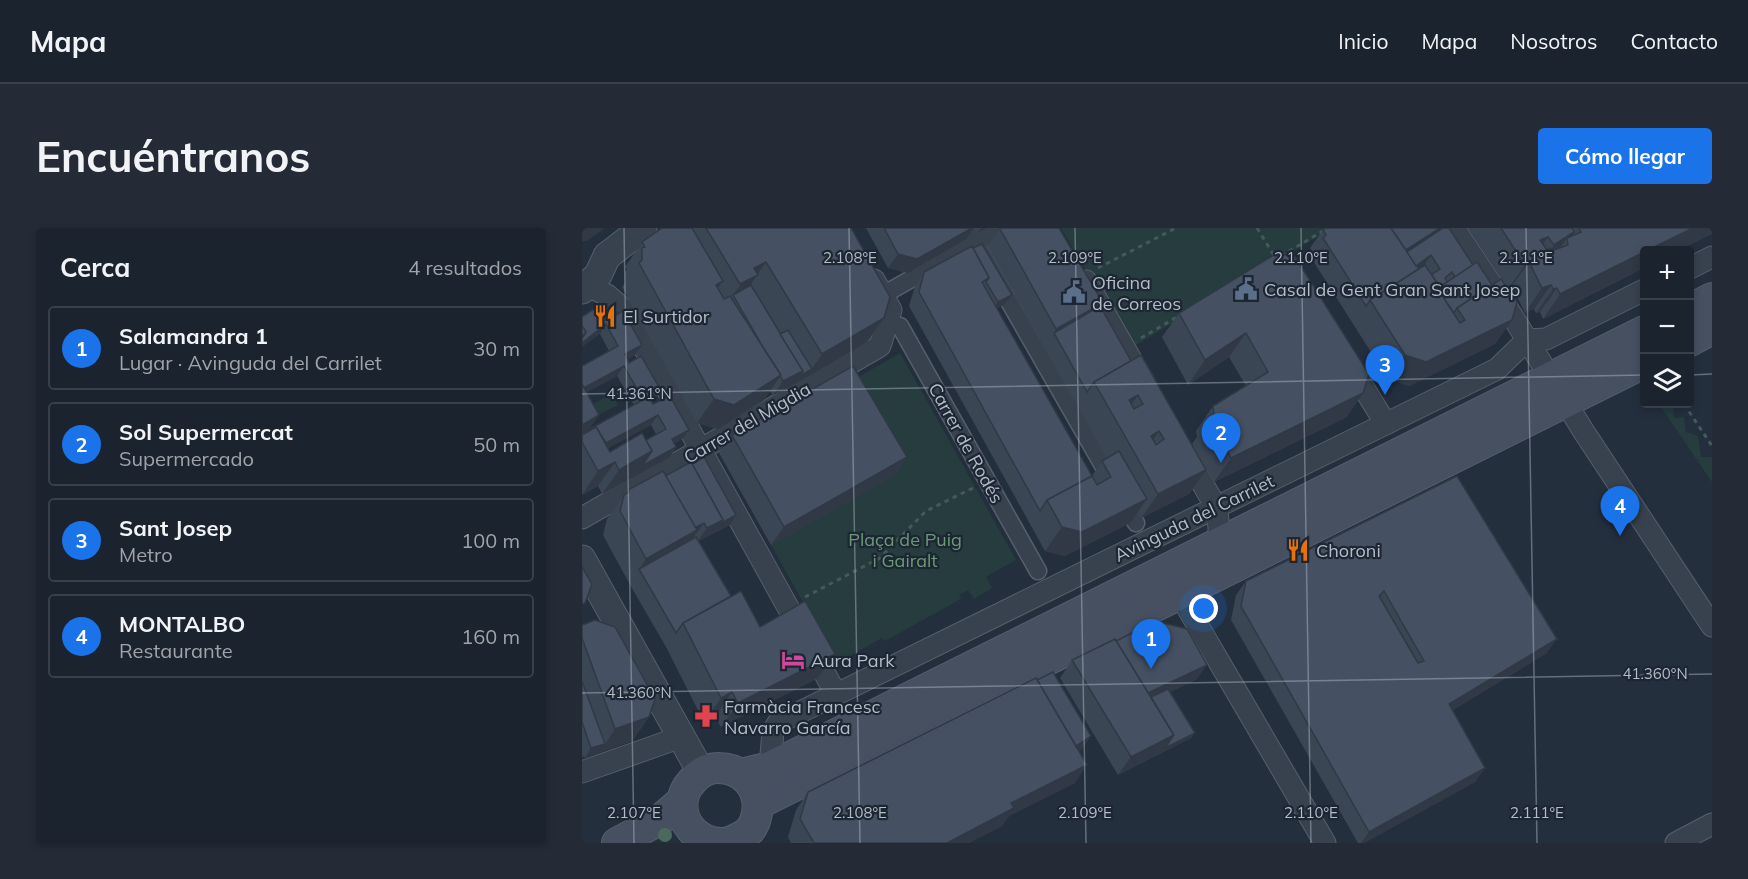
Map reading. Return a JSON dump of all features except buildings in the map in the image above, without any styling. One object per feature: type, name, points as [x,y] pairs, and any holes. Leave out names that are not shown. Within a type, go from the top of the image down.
[{"type":"main road","points":[[1694,307],[1712,298]]},
{"type":"main road","points":[[1694,338],[1712,329]]},
{"type":"main road","name":"Avinguda del Carrilet","points":[[759,822],[1558,390],[1640,334]]},
{"type":"main road","name":"Avinguda del Carrilet","points":[[741,774],[770,767],[1219,544],[1558,390],[1640,364]]},
{"type":"main road","points":[[712,768],[727,768],[741,774],[756,792],[759,822],[738,839],[706,842],[687,824],[683,813],[684,793],[690,782],[701,772],[712,768]]},
{"type":"main road","points":[[618,843],[661,819],[682,801]]},
{"type":"street","points":[[643,228],[590,273],[607,295],[622,308],[836,694]]},
{"type":"street","points":[[887,309],[969,243],[1002,228]]},
{"type":"street","points":[[1454,228],[1712,626]]},
{"type":"street","points":[[969,243],[1136,523]]},
{"type":"street","points":[[1694,266],[1712,257]]},
{"type":"street","name":"Carrer de Rodés","points":[[867,266],[887,309],[900,326],[1038,571]]},
{"type":"street","points":[[1085,270],[1154,398]]},
{"type":"street","points":[[1527,340],[1546,339],[1640,292]]},
{"type":"street","name":"Carrer del Migdia","points":[[582,518],[880,346],[887,309]]},
{"type":"street","name":"Avinguda del Carrilet","points":[[770,767],[773,731],[778,723],[1497,369],[1527,340]]},
{"type":"street","points":[[1342,353],[1386,424]]},
{"type":"street","points":[[1177,440],[1216,507],[1219,544]]},
{"type":"street","points":[[582,560],[609,625],[701,772]]},
{"type":"street","points":[[1180,595],[1325,843]]},
{"type":"street","points":[[582,772],[681,737]]},
{"type":"street","points":[[1676,843],[1712,824]]},
{"type":"path","points":[[1085,270],[1176,228]]},
{"type":"path","points":[[1257,228],[1276,259]]},
{"type":"path","points":[[1271,262],[1328,228]]},
{"type":"path","points":[[1132,344],[1182,314]]},
{"type":"path","points":[[1687,408],[1712,446]]},
{"type":"path","points":[[806,597],[880,558],[926,511],[987,481]]},
{"type":"green space","points":[[1061,228],[1332,228],[1131,348]]},
{"type":"green space","name":"Plaça de Puig i Gairalt","points":[[900,353],[1016,560],[986,577],[992,588],[974,599],[968,590],[959,595],[961,599],[885,641],[882,638],[837,663],[771,545],[857,378]]},
{"type":"green space","points":[[612,394],[618,405],[585,422],[582,410]]},
{"type":"green space","points":[[1662,408],[1673,408],[1674,418],[1684,417],[1686,432],[1698,436],[1701,457],[1712,457],[1712,482]]},
{"type":"place","name":"Casal de Gent Gran Sant Josep","points":[[1246,289]]},
{"type":"place","name":"Oficina de Correos","points":[[1074,292]]},
{"type":"place","name":"El Surtidor","points":[[605,316]]},
{"type":"place","name":"Sant Josep","points":[[1385,395]]},
{"type":"place","name":"Sol Supermercat","points":[[1221,463]]},
{"type":"place","name":"MONTALBO","points":[[1620,536]]},
{"type":"place","name":"Choroni","points":[[1298,550]]},
{"type":"place","name":"Aura Park","points":[[793,660]]},
{"type":"place","name":"Salamandra 1","points":[[1151,669]]},
{"type":"place","name":"Farmàcia Francesc Navarro García","points":[[706,716]]}]
